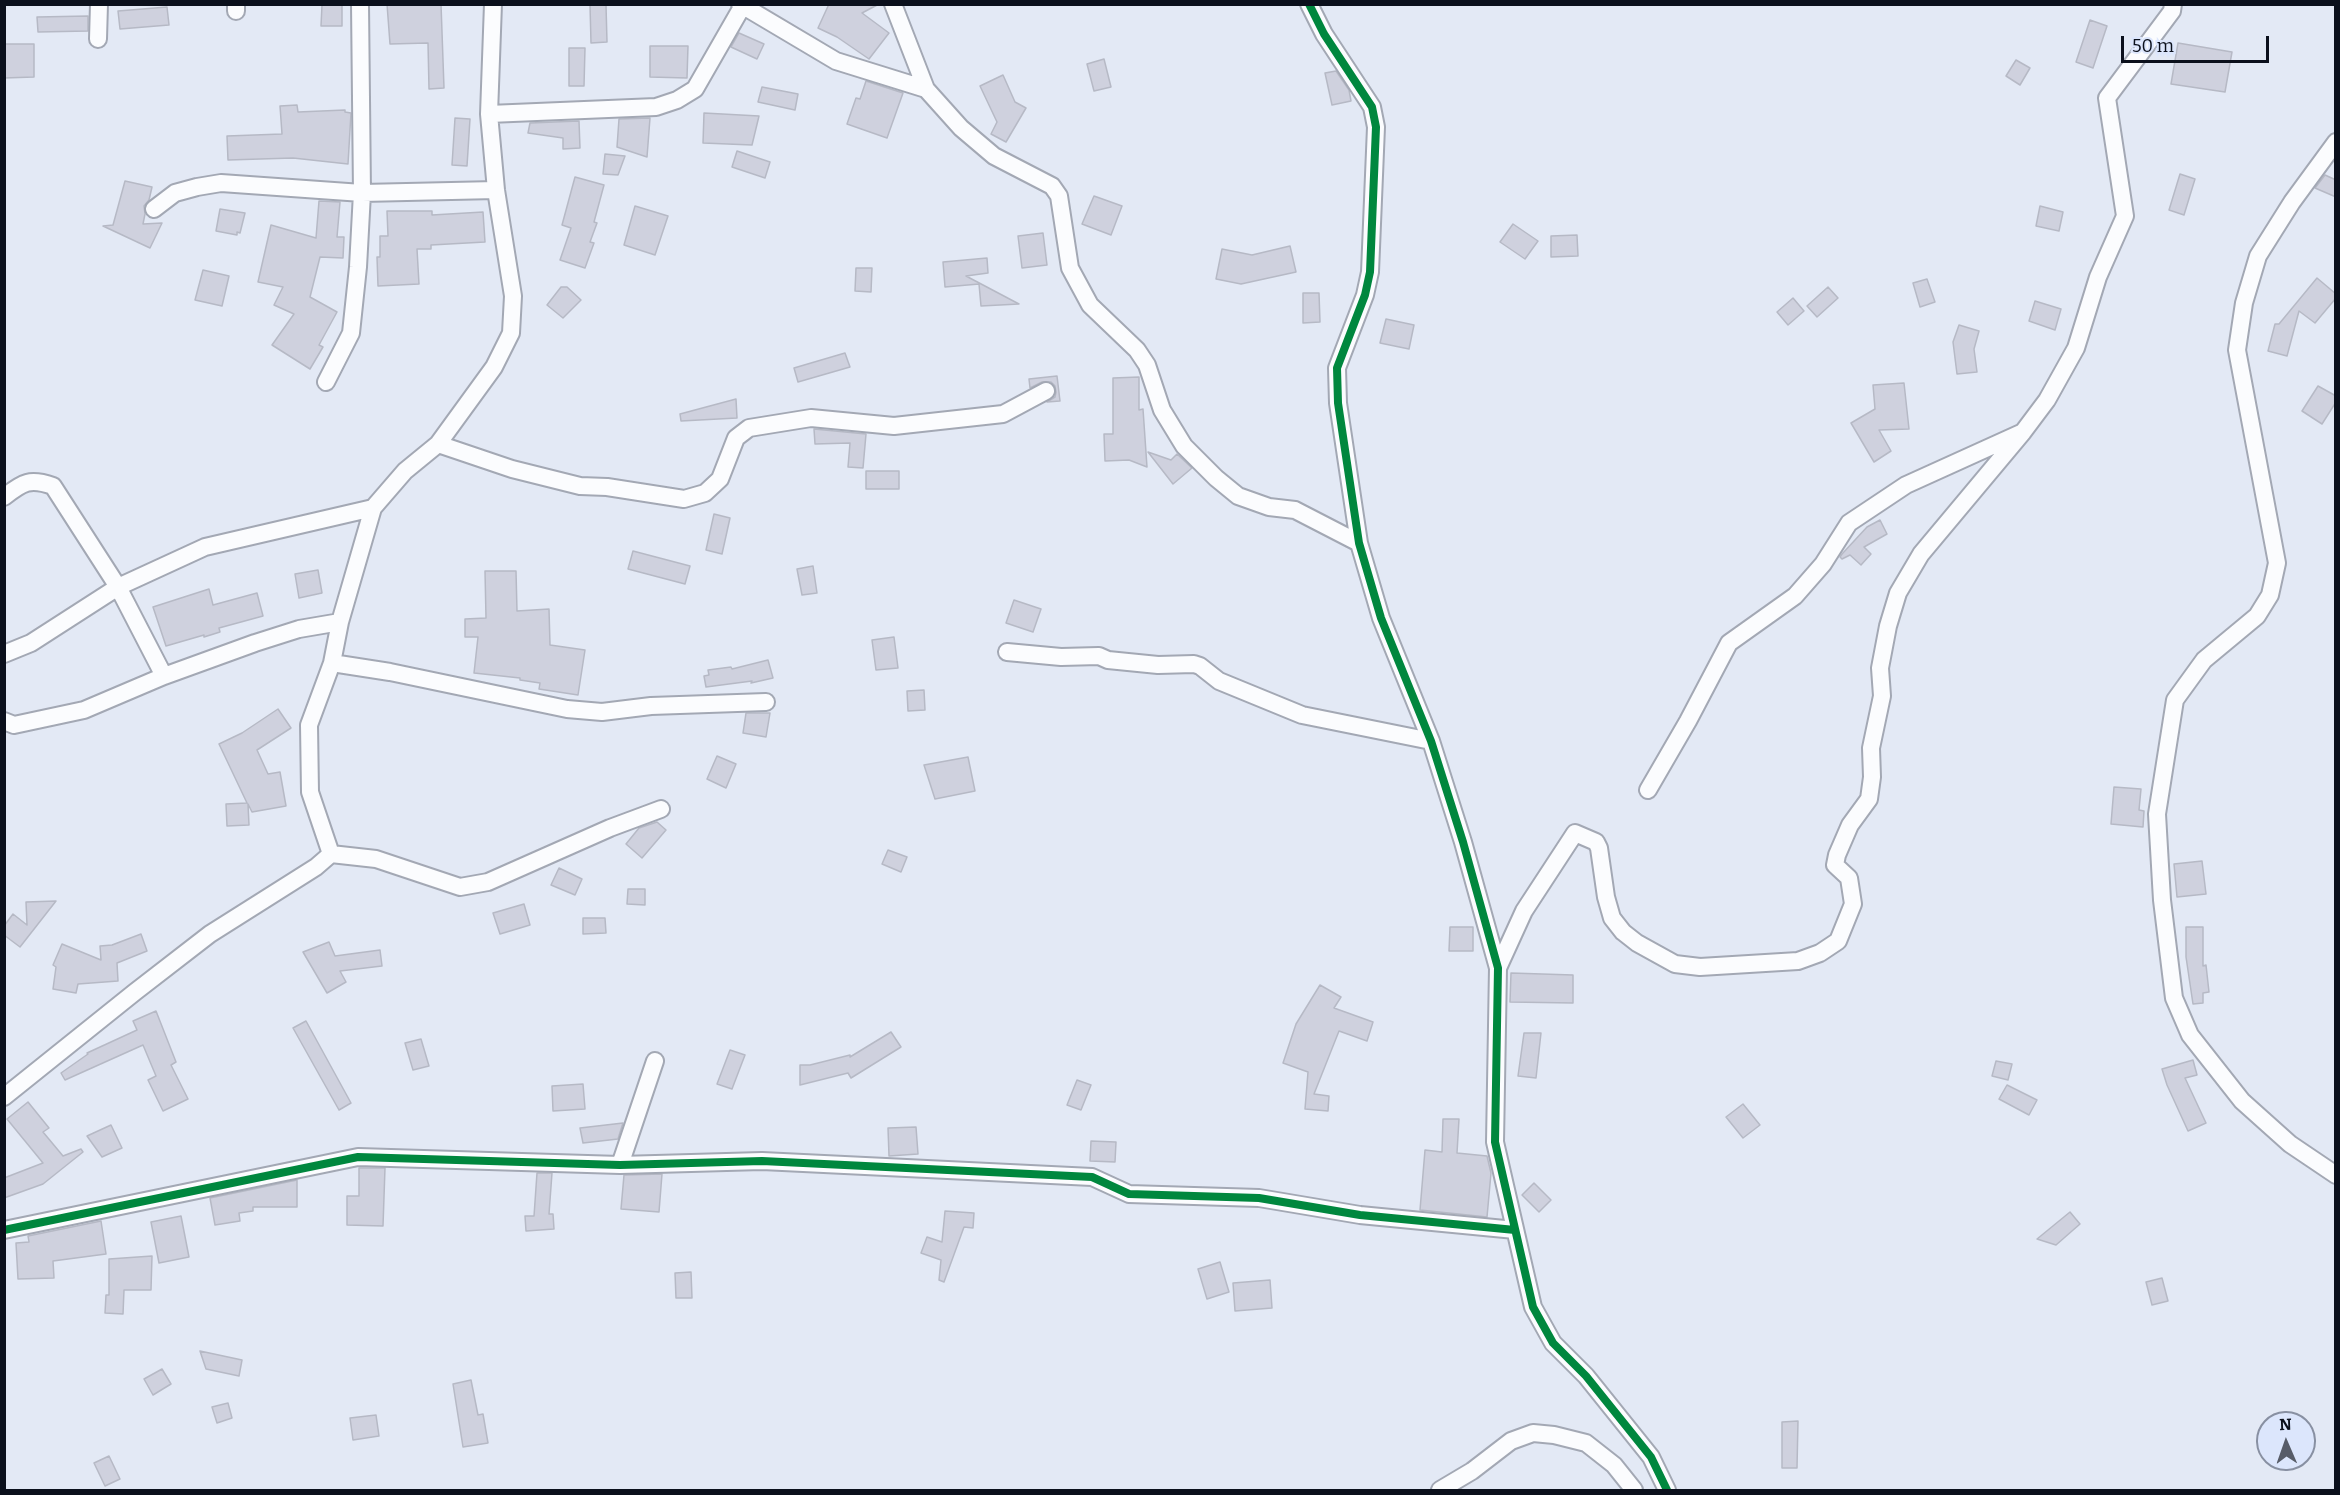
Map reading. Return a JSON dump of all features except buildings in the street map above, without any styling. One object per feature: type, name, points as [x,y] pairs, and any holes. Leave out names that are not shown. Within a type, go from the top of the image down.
[{"type":"street","points":[[98,39],[99,4]]},
{"type":"street","points":[[326,382],[351,333],[362,193],[360,4]]},
{"type":"street","points":[[332,854],[310,792],[309,725],[332,663],[340,622],[373,508],[405,471],[438,444],[494,367],[512,333],[513,296],[496,190],[489,114],[493,4]]},
{"type":"street","points":[[893,4],[926,89],[961,128],[994,156],[1052,186],[1059,196],[1070,268],[1090,305],[1142,357],[1154,382],[1162,410],[1184,446],[1238,496],[1269,507],[1294,510],[1359,543]]},
{"type":"street","points":[[1309,4],[1324,34],[1372,106],[1376,127],[1370,272],[1365,295],[1337,368],[1338,403],[1359,543],[1381,618],[1431,741],[1463,842],[1498,968],[1496,1142],[1533,1307],[1553,1343],[1586,1376],[1651,1457],[1667,1491]]},
{"type":"street","points":[[1498,968],[1524,910],[1575,833],[1596,842],[1599,848],[1606,897],[1612,918],[1623,932],[1637,943],[1675,964],[1700,967],[1798,961],[1820,953],[1838,940],[1853,904],[1849,878],[1835,865],[1850,825],[1869,799],[1872,777],[1871,748],[1882,696],[1880,668],[1888,626],[1898,592],[1921,554],[2047,400],[2076,348],[2098,277],[2125,216],[2107,98],[2172,11],[2173,4]]},
{"type":"street","points":[[489,114],[656,107],[677,100],[695,88],[741,5],[836,61],[926,89]]},
{"type":"street","points":[[2336,142],[2292,202],[2258,256],[2244,303],[2237,350],[2277,563],[2270,595],[2257,616],[2204,660],[2175,700],[2157,814],[2162,900],[2174,998],[2190,1035],[2242,1101],[2290,1144],[2336,1175]]},
{"type":"street","points":[[154,209],[175,193],[221,183],[362,193],[496,190]]},
{"type":"street","points":[[438,444],[512,469],[580,486],[607,487],[684,499],[705,494],[720,479],[736,438],[750,428],[811,418],[894,426],[1003,414],[1046,391]]},
{"type":"street","points":[[1648,790],[1688,721],[1728,643],[1795,596],[1823,564],[1849,523],[1906,485],[2023,432]]},
{"type":"street","points":[[4,497],[19,486],[36,480],[53,486],[118,587],[164,676]]},
{"type":"street","points":[[4,654],[31,643],[118,587],[205,547],[373,508]]},
{"type":"street","points":[[4,721],[14,725],[84,710],[164,676],[299,629],[340,622]]},
{"type":"street","points":[[1007,652],[1061,657],[1099,656],[1108,660],[1158,665],[1194,664],[1219,681],[1302,715],[1431,741]]},
{"type":"street","points":[[332,663],[390,672],[567,709],[602,712],[651,706],[766,702]]},
{"type":"street","points":[[4,1097],[210,934],[316,867],[332,854],[376,859],[460,887],[488,882],[610,828],[661,809]]},
{"type":"street","points":[[620,1166],[655,1061]]},
{"type":"street","points":[[4,1230],[358,1156],[620,1166],[762,1161],[1092,1177],[1129,1194],[1259,1198],[1360,1215],[1515,1230]]},
{"type":"street","points":[[1440,1491],[1472,1471],[1511,1441],[1533,1433],[1554,1434],[1586,1443],[1614,1465],[1634,1491]]},
{"type":"cycle path","points":[[1309,4],[1324,34],[1372,107],[1376,127],[1370,272],[1365,295],[1337,368],[1338,403],[1359,543],[1381,618],[1431,741],[1463,842],[1498,968],[1495,1142],[1533,1307],[1553,1343],[1586,1376],[1651,1457],[1667,1490]]},
{"type":"cycle path","points":[[4,1230],[358,1157],[620,1165],[762,1161],[1092,1177],[1129,1194],[1259,1198],[1360,1215],[1515,1230]]}]
